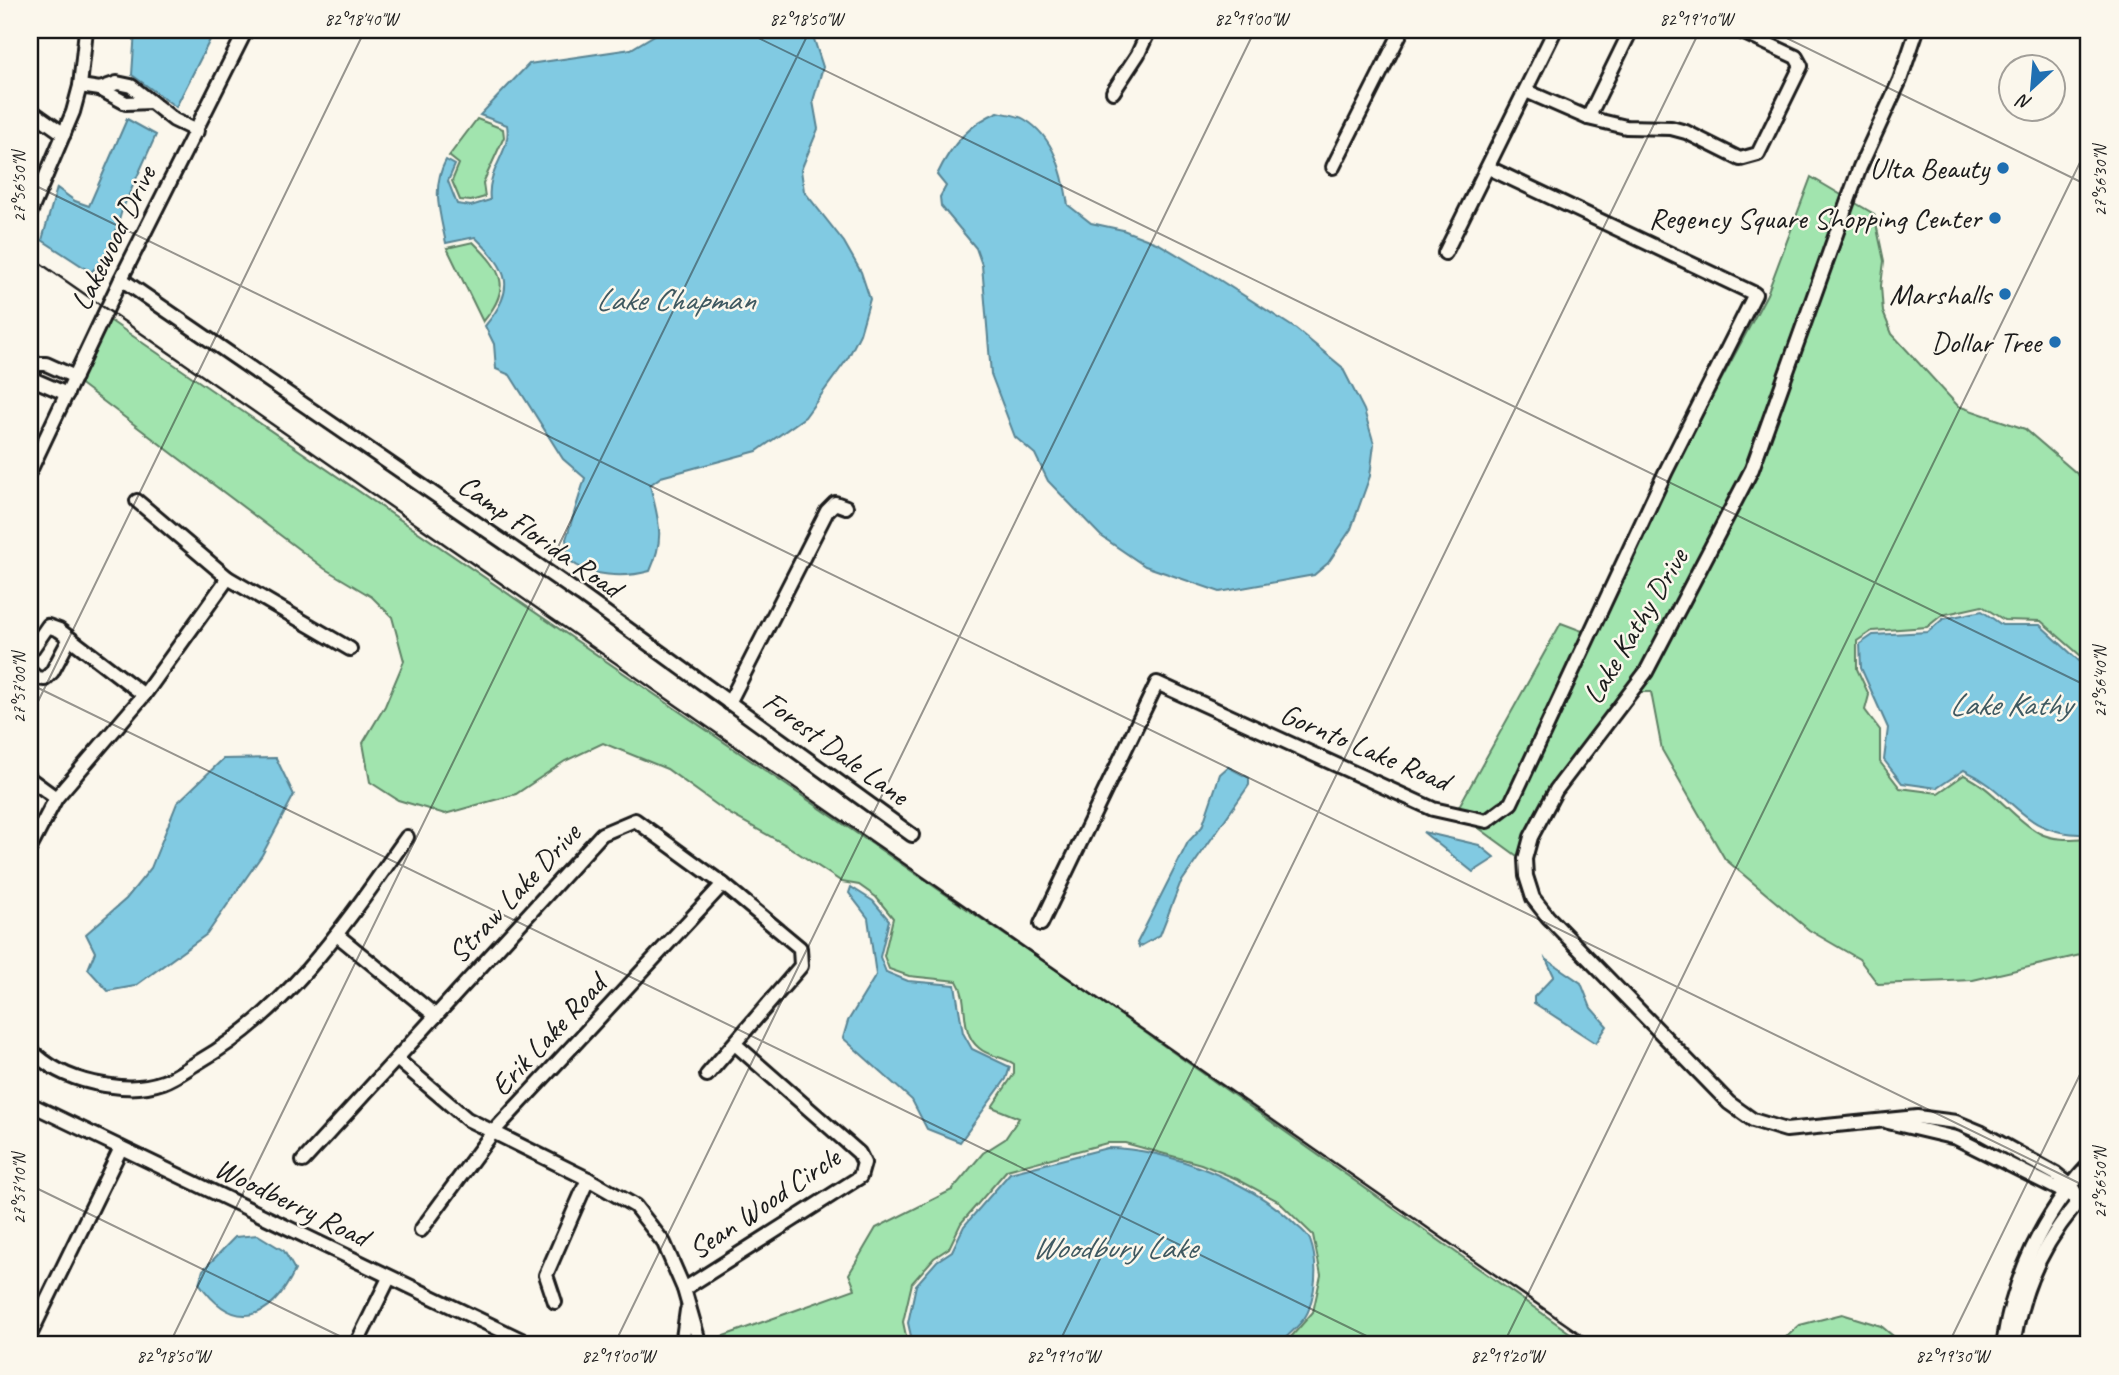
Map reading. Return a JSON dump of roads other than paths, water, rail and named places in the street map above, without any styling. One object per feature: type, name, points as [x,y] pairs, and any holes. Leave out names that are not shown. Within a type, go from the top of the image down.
[{"type":"street","points":[[30,212],[36,187],[64,134],[80,86],[86,30]]},
{"type":"street","name":"Lakewood Drive","points":[[30,471],[121,279],[246,30]]},
{"type":"street","points":[[1112,92],[1138,54],[1149,30]]},
{"type":"street","points":[[1334,167],[1402,30]]},
{"type":"street","points":[[1445,253],[1555,30]]},
{"type":"street","points":[[1588,118],[1631,30]]},
{"type":"street","points":[[1526,91],[1588,118],[1626,127],[1671,128],[1740,159],[1758,154],[1801,66],[1796,57],[1738,30]]},
{"type":"street","name":"Lake Kathy Drive","points":[[1917,30],[1900,80],[1860,167],[1752,469],[1646,672],[1549,801],[1528,844],[1525,866],[1528,887],[1539,906],[1740,1112],[1760,1123],[1786,1130],[1929,1117],[1965,1125],[2056,1174],[2080,1200]]},
{"type":"street","points":[[80,86],[100,89],[126,103],[150,102],[174,120],[197,131]]},
{"type":"street","points":[[30,110],[64,134]]},
{"type":"street","name":"Gornto Lake Road","points":[[1041,924],[1157,682],[1433,809],[1487,821],[1511,803],[1666,471],[1755,294],[1489,168]]},
{"type":"street","name":"Camp Florida Road","points":[[121,279],[570,588],[729,703]]},
{"type":"street","points":[[30,364],[46,364],[75,377]]},
{"type":"street","points":[[30,378],[67,394]]},
{"type":"street","points":[[137,501],[228,578],[350,649]]},
{"type":"street","points":[[729,703],[827,511],[835,503],[846,507]]},
{"type":"street","points":[[30,848],[56,798],[144,695],[228,578]]},
{"type":"street","points":[[30,652],[48,626],[59,630],[144,695]]},
{"type":"street","points":[[30,672],[37,678],[45,679],[52,672],[69,640]]},
{"type":"street","name":"Forest Dale Lane","points":[[729,703],[912,835]]},
{"type":"street","points":[[30,779],[56,798]]},
{"type":"street","name":"Straw Lake Drive","points":[[303,1161],[602,834],[635,820],[723,884],[800,948],[801,966],[707,1075]]},
{"type":"street","points":[[30,1049],[39,1058],[76,1079],[118,1088],[164,1082],[225,1047],[283,997],[337,935],[407,837]]},
{"type":"street","name":"Erik Lake Road","points":[[421,1230],[494,1132],[723,884]]},
{"type":"street","points":[[337,935],[436,1016]]},
{"type":"street","name":"Sean Wood Circle","points":[[684,1289],[860,1177],[864,1163],[859,1153],[735,1044]]},
{"type":"street","points":[[398,1060],[467,1119],[588,1178],[635,1206],[664,1243],[684,1289],[700,1345]]},
{"type":"street","name":"Woodberry Road","points":[[30,1104],[532,1345]]},
{"type":"street","points":[[30,1335],[121,1148]]},
{"type":"street","points":[[2003,1345],[2010,1308],[2024,1265],[2068,1190],[2089,1165]]},
{"type":"street","points":[[555,1302],[546,1275],[588,1178]]},
{"type":"street","points":[[2013,1345],[2023,1298],[2034,1269],[2052,1237],[2089,1190]]},
{"type":"street","points":[[356,1345],[389,1278]]},
{"type":"street","points":[[682,1345],[688,1303]]},
{"type":"water","points":[[135,30],[215,30],[176,107],[132,75]]},
{"type":"water","name":"Lake Chapman","points":[[663,30],[811,30],[823,67],[813,101],[818,129],[801,170],[804,191],[844,242],[861,272],[870,299],[860,334],[848,358],[805,417],[757,451],[661,477],[650,485],[658,518],[659,538],[650,571],[630,575],[597,573],[569,560],[566,539],[585,478],[563,459],[510,375],[496,369],[494,344],[485,326],[502,300],[505,280],[502,270],[475,237],[446,243],[438,201],[439,180],[446,160],[455,165],[448,181],[457,204],[471,206],[490,200],[492,179],[506,144],[507,125],[480,115],[529,64],[631,49]]},
{"type":"water","points":[[998,112],[1024,119],[1043,136],[1056,157],[1068,205],[1091,223],[1123,230],[1159,244],[1296,329],[1342,367],[1364,410],[1374,444],[1370,476],[1351,529],[1328,563],[1314,575],[1220,592],[1145,566],[1101,536],[1048,481],[1035,454],[1015,437],[991,374],[982,265],[976,248],[941,206],[940,197],[946,186],[937,175],[961,138],[978,123]]},
{"type":"water","points":[[127,119],[156,135],[122,210],[109,255],[91,272],[42,240],[57,188],[75,201],[89,206]]},
{"type":"water","name":"Lake Kathy","points":[[1982,611],[2002,625],[2040,625],[2089,670],[2089,834],[2048,829],[2021,812],[1982,780],[1964,770],[1937,788],[1902,783],[1884,760],[1888,728],[1861,668],[1860,644],[1873,635],[1928,632],[1943,619]]},
{"type":"water","points":[[276,758],[294,795],[262,855],[207,934],[135,986],[108,991],[88,969],[95,952],[86,934],[126,899],[151,868],[177,803],[223,759]]},
{"type":"water","points":[[1228,767],[1249,778],[1249,785],[1180,884],[1160,935],[1139,947],[1137,943],[1188,842],[1202,827],[1220,774]]},
{"type":"water","points":[[1423,832],[1479,845],[1495,858],[1473,872]]},
{"type":"water","points":[[851,887],[873,901],[889,920],[880,957],[886,972],[908,981],[955,985],[963,1033],[972,1049],[1010,1067],[1006,1079],[960,1142],[927,1129],[912,1100],[843,1038],[848,1021],[876,975],[868,918],[849,893]]},
{"type":"water","points":[[1546,959],[1581,983],[1591,1008],[1607,1026],[1596,1043],[1534,1003],[1534,997],[1554,976]]},
{"type":"water","name":"Woodbury Lake","points":[[1107,1148],[1156,1154],[1208,1171],[1257,1195],[1302,1230],[1313,1248],[1315,1274],[1309,1309],[1296,1328],[1278,1345],[913,1345],[908,1323],[916,1285],[937,1261],[952,1251],[964,1226],[1010,1173]]},
{"type":"water","points":[[258,1235],[284,1251],[295,1270],[275,1300],[264,1310],[239,1314],[226,1310],[212,1299],[199,1283],[203,1270],[235,1237]]},
{"type":"railway","points":[[30,256],[1596,1345]]},
{"type":"place","name":"Ulta Beauty","points":[[2003,168]]},
{"type":"place","name":"Regency Square Shopping Center","points":[[1995,218]]},
{"type":"place","name":"Marshalls","points":[[2005,294]]},
{"type":"place","name":"Dollar Tree","points":[[2055,342]]}]
